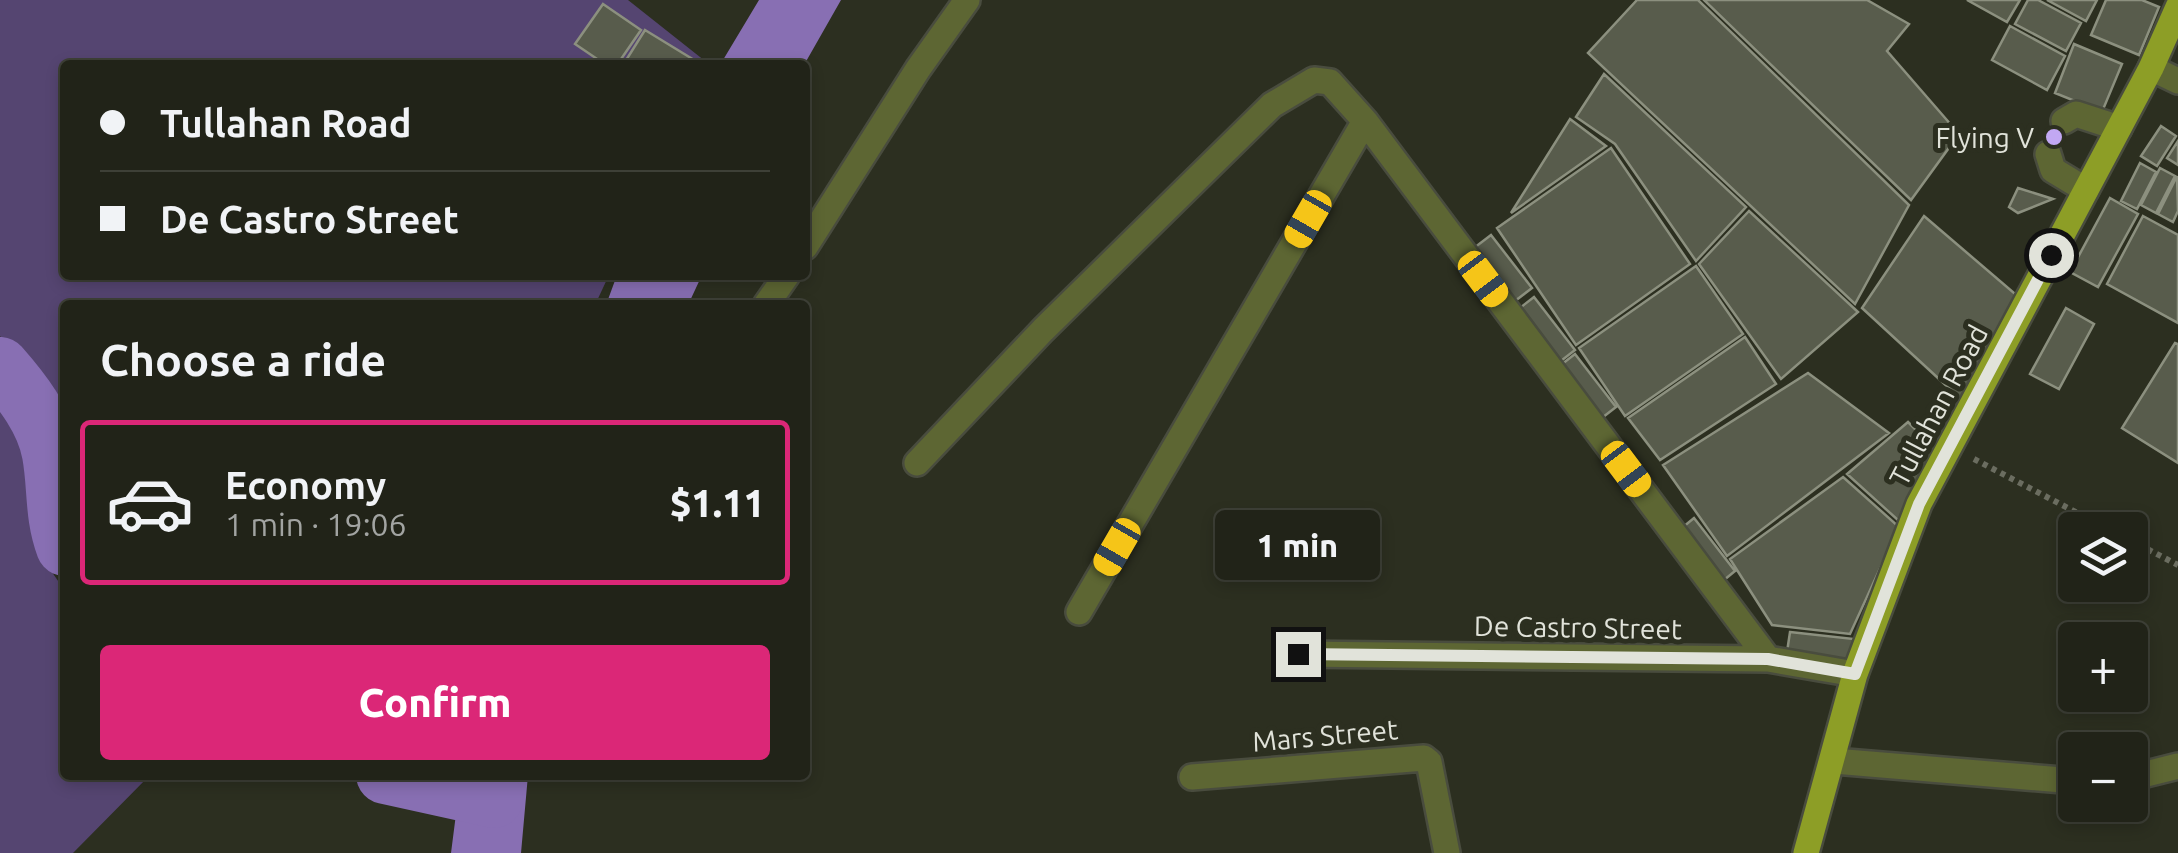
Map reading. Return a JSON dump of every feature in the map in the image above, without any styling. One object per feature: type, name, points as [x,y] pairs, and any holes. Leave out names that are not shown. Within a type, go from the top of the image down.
[{"type":"main road","name":"Tullahan Road","points":[[1806,853],[1855,674],[1919,504],[2151,68],[2178,7]]},
{"type":"street","points":[[810,239],[967,0]]},
{"type":"street","points":[[2151,68],[2178,81]]},
{"type":"street","points":[[918,462],[1043,330],[1272,105],[1314,80],[1330,82],[1364,121],[1768,659]]},
{"type":"street","points":[[2064,121],[2076,114],[2119,128]]},
{"type":"street","points":[[1079,612],[1364,121]]},
{"type":"street","points":[[2048,154],[2053,170],[2086,190]]},
{"type":"street","name":"De Castro Street","points":[[1298,654],[1768,659],[1855,674]]},
{"type":"street","name":"Mars Street","points":[[1192,777],[1424,758],[1429,762],[1447,853]]},
{"type":"street","points":[[1834,760],[2058,780]]},
{"type":"street","points":[[2148,774],[2178,766]]},
{"type":"path","points":[[1950,446],[2076,512]]},
{"type":"path","points":[[2148,549],[2178,565]]},
{"type":"shaded area","points":[[0,0],[628,0],[704,60],[60,60],[60,280],[607,280],[597,300],[60,300],[60,430],[46,398],[0,336]]},
{"type":"shaded area","points":[[759,0],[841,0],[807,60],[723,60]]},
{"type":"shaded area","points":[[615,280],[700,280],[690,300],[608,300]]},
{"type":"shaded area","points":[[0,382],[38,444],[36,549],[60,584],[60,780],[145,780],[73,853],[0,853]]},
{"type":"shaded area","points":[[460,780],[528,780],[521,853],[451,853]]},
{"type":"building","points":[[1637,0],[1698,0],[1909,205],[1855,304],[1588,53]]},
{"type":"building","points":[[1704,0],[1867,0],[1909,24],[1887,51],[1959,134],[1911,200]]},
{"type":"building","points":[[1967,0],[2020,0],[2007,22]]},
{"type":"building","points":[[2028,0],[2038,0],[2081,23],[2066,51],[2015,24]]},
{"type":"building","points":[[2047,0],[2097,0],[2086,21]]},
{"type":"building","points":[[2106,0],[2142,0],[2159,7],[2139,55],[2091,35]]},
{"type":"building","points":[[603,4],[641,30],[620,60],[599,60],[575,44]]},
{"type":"building","points":[[2010,26],[2065,56],[2047,90],[1992,60]]},
{"type":"building","points":[[645,30],[694,60],[626,60]]},
{"type":"building","points":[[2074,44],[2122,64],[2102,112],[2055,93]]},
{"type":"building","points":[[1604,74],[1746,207],[1696,261],[1615,144],[1576,117]]},
{"type":"building","points":[[1570,119],[1606,146],[1511,213]]},
{"type":"building","points":[[2161,126],[2176,136],[2157,166],[2141,156]]},
{"type":"building","points":[[2178,141],[2178,165],[2167,158]]},
{"type":"building","points":[[1611,148],[1690,264],[1576,345],[1497,228]]},
{"type":"building","points":[[2140,163],[2156,172],[2137,209],[2121,201]]},
{"type":"building","points":[[2160,168],[2175,176],[2156,213],[2141,205]]},
{"type":"building","points":[[2177,176],[2178,211],[2173,222],[2158,214]]},
{"type":"building","points":[[2018,188],[2053,199],[2018,213],[2009,207]]},
{"type":"building","points":[[2110,198],[2138,214],[2098,287],[2070,272]]},
{"type":"building","points":[[1749,211],[1858,312],[1781,379],[1699,264]]},
{"type":"building","points":[[1924,216],[2028,305],[1964,402],[1862,308]]},
{"type":"building","points":[[2143,216],[2178,235],[2178,323],[2107,284]]},
{"type":"building","points":[[1491,235],[1532,288],[1515,301],[1474,248]]},
{"type":"building","points":[[1696,266],[1743,334],[1625,416],[1579,348]]},
{"type":"building","points":[[1534,297],[1575,350],[1557,364],[1516,311]]},
{"type":"building","points":[[2066,308],[2094,324],[2059,389],[2030,374]]},
{"type":"building","points":[[1745,337],[1776,384],[1660,460],[1628,418]]},
{"type":"building","points":[[2175,343],[2178,344],[2178,463],[2122,428]]},
{"type":"building","points":[[1575,354],[1616,407],[1598,421],[1557,368]]},
{"type":"building","points":[[1808,373],[1889,433],[1727,556],[1663,465]]},
{"type":"building","points":[[1908,422],[1936,450],[1899,521],[1847,474]]},
{"type":"building","points":[[1843,477],[1899,527],[1850,634],[1772,625],[1730,559]]},
{"type":"building","points":[[1694,518],[1735,571],[1718,585],[1677,532]]},
{"type":"building","points":[[1790,632],[1854,639],[1849,660],[1787,652]]},
{"type":"waterway","points":[[0,366],[44,429],[60,528]]},
{"type":"waterway","points":[[408,780],[494,799]]},
{"type":"place","name":"Flying V","points":[[2054,137]]},
{"type":"route","points":[[1298,654],[1768,659],[1855,674],[1919,504],[2051,255]]}]
